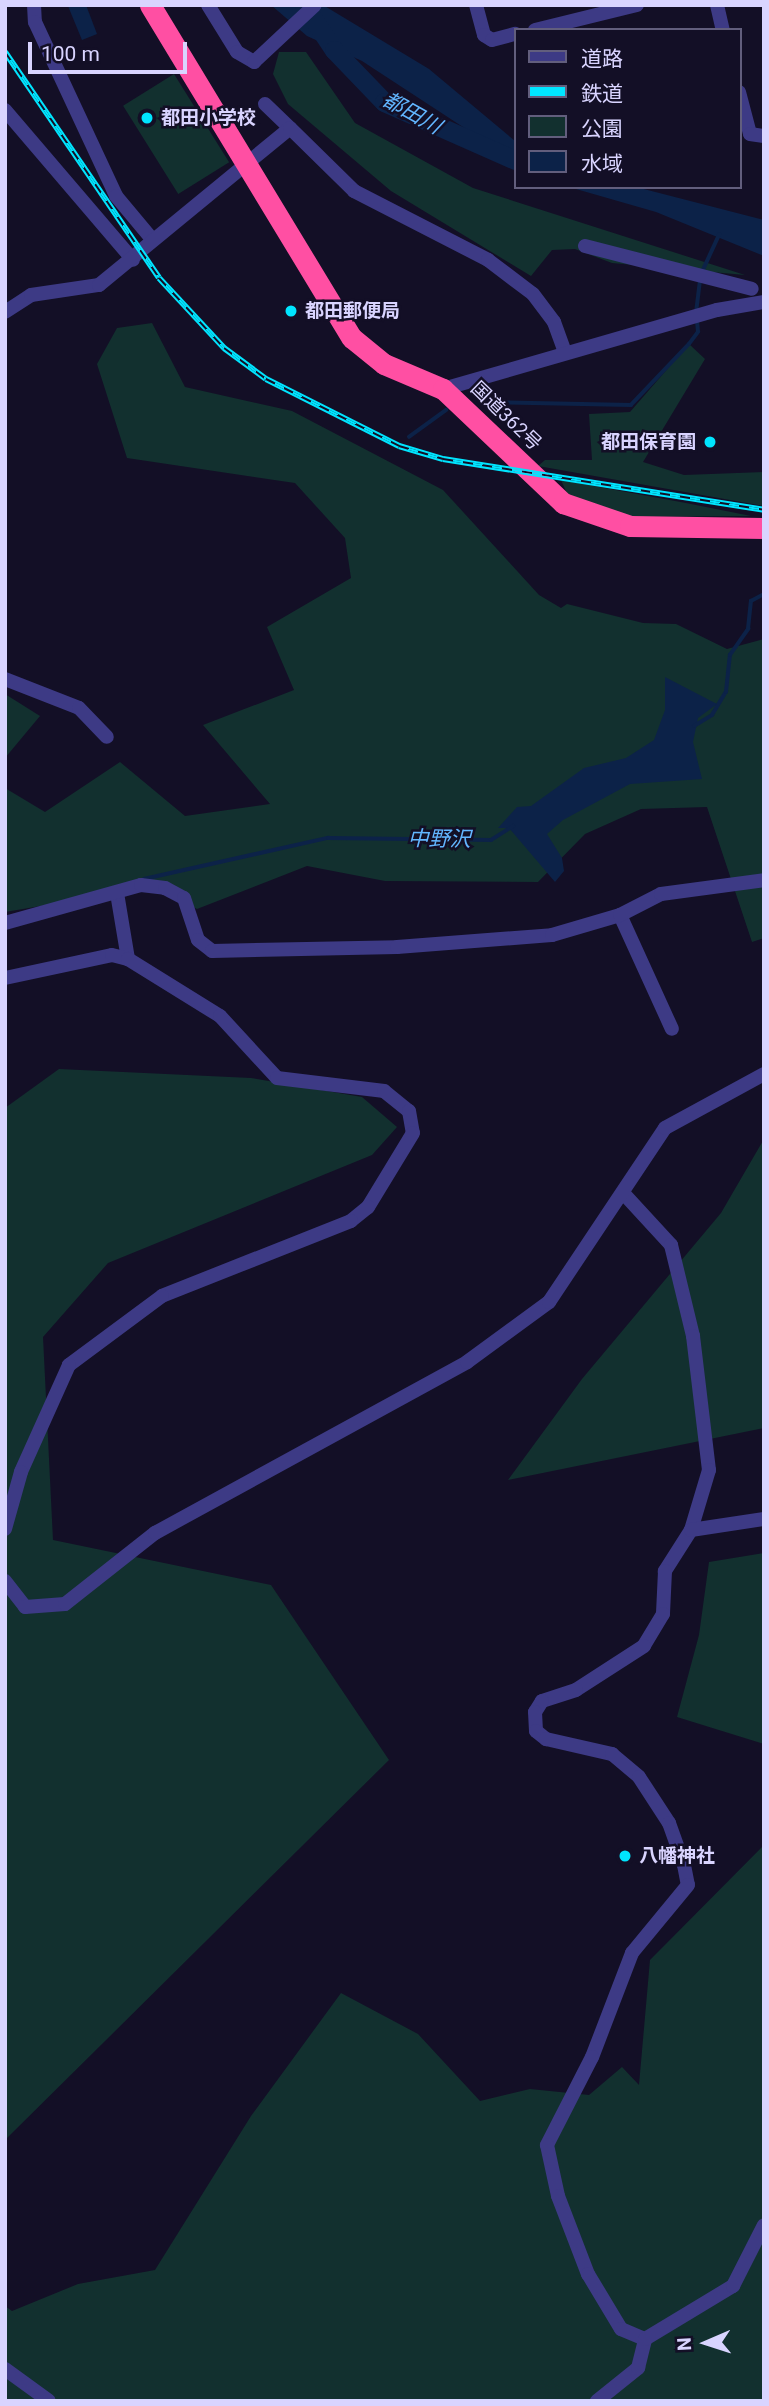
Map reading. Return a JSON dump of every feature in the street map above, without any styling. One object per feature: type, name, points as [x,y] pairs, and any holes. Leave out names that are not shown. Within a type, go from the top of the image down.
[{"type":"highway","name":"国道362号","points":[[150,5],[352,338],[384,364],[443,389],[564,503],[598,519],[630,526],[764,528]]},
{"type":"street","points":[[34,5],[35,22],[116,196],[152,239]]},
{"type":"street","points":[[208,5],[244,59],[254,62],[266,55],[315,5]]},
{"type":"street","points":[[476,5],[484,35],[492,40],[514,34]]},
{"type":"street","points":[[543,28],[636,5]]},
{"type":"street","points":[[716,5],[722,28]]},
{"type":"street","points":[[741,100],[750,134],[764,136]]},
{"type":"street","points":[[265,104],[354,191],[479,254],[533,294],[554,322],[565,352]]},
{"type":"street","points":[[5,110],[134,260]]},
{"type":"street","points":[[5,312],[31,295],[99,285],[134,260],[152,239],[290,128]]},
{"type":"street","points":[[585,246],[758,289],[746,303]]},
{"type":"street","points":[[443,389],[565,352],[746,303],[764,302]]},
{"type":"street","points":[[5,679],[79,708],[107,737]]},
{"type":"street","points":[[5,923],[141,885],[165,888],[184,898],[198,940],[212,951],[397,947],[552,935],[620,915],[660,894],[764,880]]},
{"type":"street","points":[[117,892],[128,959]]},
{"type":"street","points":[[620,915],[672,1029]]},
{"type":"street","points":[[5,978],[112,956],[128,959],[220,1016],[277,1077],[384,1091],[409,1111],[413,1133],[374,1198],[351,1221],[162,1296],[69,1365],[21,1472],[5,1529]]},
{"type":"street","points":[[5,1581],[25,1606],[65,1604],[155,1533],[467,1362],[549,1303],[625,1195],[665,1128],[764,1074]]},
{"type":"street","points":[[625,1195],[671,1245],[690,1322],[709,1470],[691,1531],[671,1553],[663,1614],[644,1646],[576,1690],[542,1701],[535,1712],[536,1731],[547,1739],[612,1754],[639,1777],[669,1823],[688,1885],[632,1953],[592,2057],[547,2145],[558,2196],[588,2274],[621,2329],[645,2339]]},
{"type":"street","points":[[691,1531],[764,1519]]},
{"type":"street","points":[[597,2401],[638,2368],[645,2339],[733,2286],[764,2225]]},
{"type":"street","points":[[5,2369],[49,2401]]},
{"type":"green space","points":[[279,52],[306,52],[355,123],[473,188],[745,275],[612,263],[575,249],[552,250],[531,276],[391,191],[288,104],[273,74]]},
{"type":"green space","points":[[174,74],[229,162],[178,194],[123,106]]},
{"type":"green space","points":[[152,323],[185,387],[292,411],[443,490],[539,595],[561,608],[567,604],[643,623],[676,624],[727,649],[764,639],[764,938],[752,942],[707,807],[641,809],[585,834],[538,882],[385,881],[307,866],[197,909],[154,887],[5,912],[5,788],[45,812],[120,762],[185,816],[270,804],[203,725],[294,690],[267,627],[351,578],[345,538],[295,483],[127,458],[97,364],[117,328]]},
{"type":"green space","points":[[689,344],[705,359],[643,462],[684,475],[764,472],[764,506],[538,466],[545,460],[592,460],[589,414],[630,412]]},
{"type":"green space","points":[[561,480],[751,516],[613,517],[568,496]]},
{"type":"green space","points":[[5,694],[40,716],[5,758]]},
{"type":"green space","points":[[59,1069],[251,1078],[362,1097],[397,1127],[372,1155],[108,1263],[43,1337],[53,1540],[271,1585],[389,1760],[5,2140],[5,1108]]},
{"type":"green space","points":[[764,1139],[764,1428],[508,1480],[582,1379],[721,1213]]},
{"type":"green space","points":[[764,1553],[764,1744],[677,1717],[699,1635],[709,1562]]},
{"type":"green space","points":[[764,1845],[764,2401],[5,2401],[5,2306],[12,2311],[78,2284],[155,2270],[251,2116],[341,1993],[418,2034],[480,2101],[530,2089],[589,2095],[622,2067],[639,2085],[650,1960]]},
{"type":"water","points":[[86,5],[97,34],[82,40],[68,6]]},
{"type":"water","points":[[271,5],[323,5],[429,69],[514,140],[514,160],[362,61],[307,36]]},
{"type":"water","points":[[576,189],[644,189],[764,220],[764,256],[656,212]]},
{"type":"water","points":[[665,677],[717,704],[698,718],[693,742],[702,779],[630,784],[563,820],[547,834],[562,858],[564,871],[555,882],[509,828],[498,828],[517,807],[531,806],[584,768],[626,758],[654,740],[665,710]]},
{"type":"waterway","name":"都田川","points":[[304,5],[334,50],[384,102],[514,160]]},
{"type":"waterway","points":[[702,272],[719,235]]},
{"type":"waterway","points":[[696,313],[700,279]]},
{"type":"waterway","points":[[490,402],[631,405],[689,344],[698,332],[697,320]]},
{"type":"waterway","points":[[409,437],[446,410]]},
{"type":"waterway","name":"中野沢","points":[[694,726],[712,715],[726,692],[730,655],[748,629],[751,601],[764,594]]},
{"type":"waterway","name":"中野沢","points":[[144,879],[328,838],[491,840],[513,826]]},
{"type":"railway","points":[[5,52],[159,278],[224,348],[266,379],[399,446],[443,459],[764,510]]},
{"type":"place","name":"都田小学校","points":[[147,118]]},
{"type":"place","name":"都田郵便局","points":[[291,311]]},
{"type":"place","name":"都田保育園","points":[[710,442]]},
{"type":"place","name":"八幡神社","points":[[625,1856]]}]
